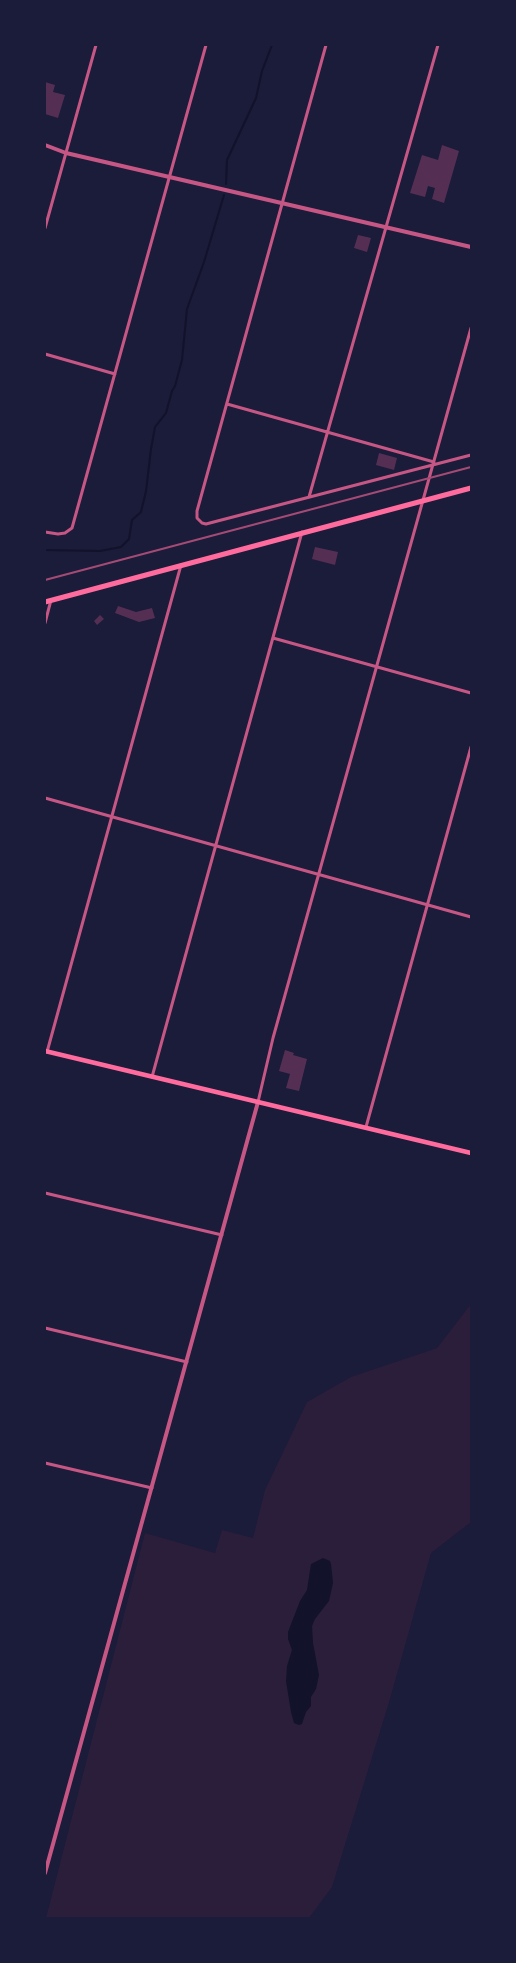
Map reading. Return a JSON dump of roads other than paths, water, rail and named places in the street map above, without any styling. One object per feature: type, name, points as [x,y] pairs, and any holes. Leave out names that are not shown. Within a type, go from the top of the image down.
[{"type":"main road","points":[[45,602],[471,488]]},
{"type":"main road","points":[[46,1052],[471,1152]]},
{"type":"street","points":[[45,228],[96,45]]},
{"type":"street","points":[[45,532],[58,534],[65,533],[72,528],[206,45]]},
{"type":"street","points":[[326,45],[197,511],[199,521],[206,524],[434,463],[471,455]]},
{"type":"street","points":[[309,497],[438,45]]},
{"type":"street","points":[[45,145],[66,153],[471,247]]},
{"type":"street","points":[[45,1873],[222,1235],[258,1102],[273,1038],[318,874],[424,501],[471,328]]},
{"type":"street","points":[[45,354],[115,374]]},
{"type":"street","points":[[227,404],[434,463]]},
{"type":"street","points":[[152,1076],[302,532]]},
{"type":"street","points":[[46,1052],[181,565]]},
{"type":"street","points":[[45,622],[51,600]]},
{"type":"street","points":[[273,638],[471,693]]},
{"type":"street","points":[[366,1127],[471,747]]},
{"type":"street","points":[[45,798],[471,917]]},
{"type":"street","points":[[45,1193],[222,1235]]},
{"type":"street","points":[[45,1328],[187,1362]]},
{"type":"street","points":[[45,1463],[152,1488]]},
{"type":"waterway","points":[[226,184],[227,160],[256,98],[262,71],[272,45]]},
{"type":"waterway","points":[[45,550],[100,551],[121,547],[129,539],[132,520],[141,512],[146,491],[155,427],[166,413],[182,360],[187,309],[204,262],[224,195]]},
{"type":"railway","points":[[45,580],[471,467]]}]
